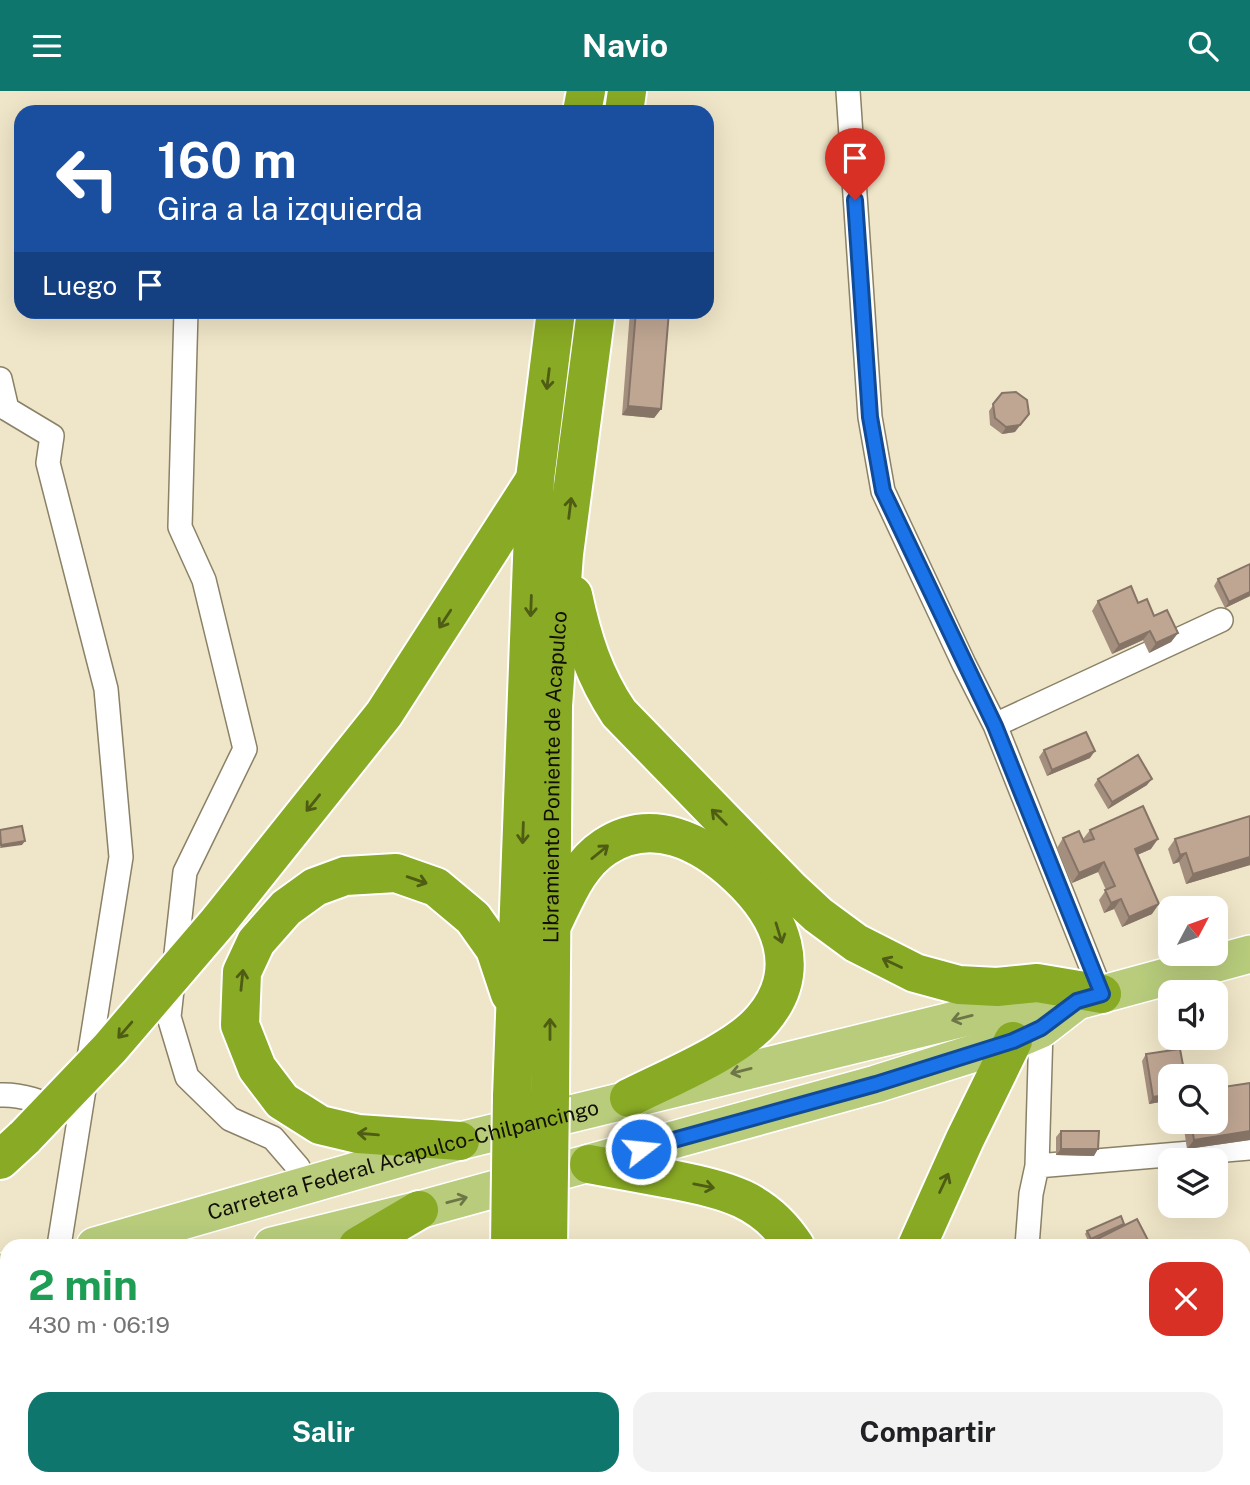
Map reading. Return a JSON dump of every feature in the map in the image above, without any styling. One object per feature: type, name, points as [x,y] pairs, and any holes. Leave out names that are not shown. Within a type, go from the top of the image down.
[{"type":"highway","name":"Libramiento Poniente de Acapulco","points":[[510,1239],[512,1097],[535,479],[555,319]]},
{"type":"highway","name":"Libramiento Poniente de Acapulco","points":[[548,1239],[553,706],[564,554],[595,319]]},
{"type":"highway","points":[[12,1148],[110,1048],[218,922],[384,714],[535,479]]},
{"type":"highway","points":[[564,554],[590,659],[596,676],[619,713],[818,915],[877,955],[940,981],[977,987],[1037,983],[1090,997]]},
{"type":"highway","points":[[550,929],[570,887],[593,856],[620,839],[654,833],[685,838],[713,854],[750,887],[774,919],[782,941],[784,974],[776,997],[762,1020],[734,1044],[629,1098]]},
{"type":"highway","points":[[460,1141],[358,1134],[320,1125],[282,1101],[257,1068],[240,1025],[242,971],[256,942],[286,908],[315,887],[345,876],[396,873],[436,887],[473,918],[495,949],[516,1013]]},
{"type":"highway","points":[[920,1239],[965,1139],[1027,1035]]},
{"type":"highway","points":[[589,1164],[722,1189],[767,1213],[790,1239]]},
{"type":"highway","points":[[370,1239],[419,1210]]},
{"type":"main road","points":[[301,1239],[419,1210],[876,1084],[1027,1035],[1090,997],[1250,954]]},
{"type":"main road","name":"Carretera Federal Acapulco-Chilpancingo","points":[[119,1239],[460,1141],[629,1098],[1037,1000],[1090,997]]},
{"type":"street","points":[[848,91],[870,417],[883,491],[995,726],[1090,997]]},
{"type":"street","points":[[186,319],[180,527],[204,580],[245,749],[185,872],[169,1017],[187,1077],[230,1119],[273,1138],[298,1167],[307,1185]]},
{"type":"street","points":[[0,379],[7,409],[52,436],[48,463],[106,689],[121,857],[60,1239]]},
{"type":"street","points":[[995,726],[1221,620]]},
{"type":"street","points":[[1027,1035],[1037,1167],[1031,1195],[1028,1239]]},
{"type":"street","points":[[0,1095],[15,1094],[41,1101],[78,1119]]},
{"type":"street","points":[[1037,1167],[1250,1148]]},
{"type":"building","points":[[635,319],[668,319],[661,409],[628,406]]},
{"type":"building","points":[[1016,392],[1027,400],[1029,414],[1020,425],[1006,427],[995,418],[993,404],[1002,393]]},
{"type":"building","points":[[1250,564],[1250,592],[1229,602],[1218,579]]},
{"type":"building","points":[[1131,586],[1138,603],[1147,599],[1154,616],[1167,610],[1178,633],[1156,643],[1150,631],[1119,645],[1098,601]]},
{"type":"building","points":[[1086,732],[1095,751],[1052,770],[1044,750]]},
{"type":"building","points":[[1138,755],[1152,779],[1112,802],[1098,779]]},
{"type":"building","points":[[1143,806],[1158,839],[1135,849],[1158,904],[1129,917],[1121,899],[1111,903],[1105,890],[1115,886],[1104,862],[1079,873],[1063,838],[1079,831],[1084,842],[1094,839],[1090,830]]},
{"type":"building","points":[[1250,816],[1250,857],[1193,874],[1186,853],[1180,855],[1175,839]]},
{"type":"building","points":[[22,826],[25,841],[1,845],[0,830]]},
{"type":"building","points":[[1180,1050],[1183,1064],[1158,1064],[1158,1096],[1153,1097],[1146,1054]]},
{"type":"building","points":[[1250,1083],[1250,1131],[1194,1140],[1193,1134],[1228,1134],[1228,1086]]},
{"type":"building","points":[[1061,1131],[1099,1131],[1098,1149],[1061,1149]]},
{"type":"building","points":[[1121,1216],[1124,1224],[1091,1239],[1087,1231]]},
{"type":"building","points":[[1137,1219],[1147,1239],[1097,1239]]},
{"type":"route","points":[[641,1149],[876,1084],[1013,1041],[1041,1028],[1077,1001],[1102,994],[995,726],[883,491],[870,417],[855,200]]}]
